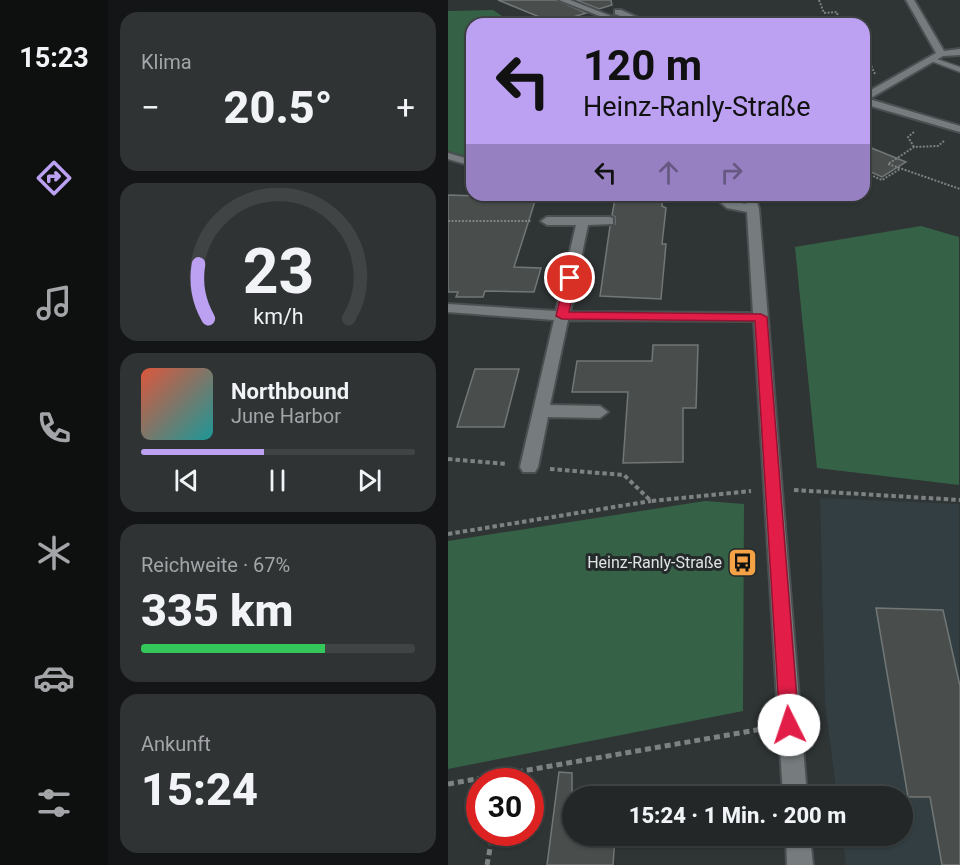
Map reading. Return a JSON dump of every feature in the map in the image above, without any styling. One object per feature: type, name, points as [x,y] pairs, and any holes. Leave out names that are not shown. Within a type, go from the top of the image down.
[{"type":"street","points":[[564,0],[611,18]]},
{"type":"street","points":[[586,0],[632,18]]},
{"type":"street","points":[[910,0],[938,57]]},
{"type":"street","points":[[870,96],[938,57],[960,52]]},
{"type":"street","points":[[870,102],[960,129]]},
{"type":"street","points":[[870,114],[954,139]]},
{"type":"street","points":[[448,156],[466,161]]},
{"type":"street","points":[[726,201],[731,205],[751,202],[794,786]]},
{"type":"street","points":[[547,221],[609,221]]},
{"type":"street","points":[[529,466],[583,221]]},
{"type":"street","points":[[448,308],[562,316],[761,317]]},
{"type":"street","points":[[542,411],[600,412]]},
{"type":"street","points":[[799,846],[800,865]]},
{"type":"lane","points":[[938,57],[960,70]]},
{"type":"path","points":[[819,0],[824,12],[837,12],[838,18]]},
{"type":"path","points":[[870,64],[874,74],[886,85]]},
{"type":"path","points":[[914,147],[908,137],[919,128]]},
{"type":"path","points":[[954,139],[938,146],[914,147],[888,164],[960,189]]},
{"type":"path","points":[[870,174],[882,180],[900,169]]},
{"type":"path","points":[[448,221],[547,221]]},
{"type":"path","points":[[448,459],[624,475],[651,501]]},
{"type":"path","points":[[448,534],[651,501],[772,489],[960,500]]},
{"type":"path","points":[[537,768],[789,725]]},
{"type":"path","points":[[448,784],[466,781]]},
{"type":"path","points":[[487,865],[490,846]]},
{"type":"shaded area","points":[[820,498],[959,504],[959,865],[846,865],[843,846],[913,846],[913,786],[836,786],[825,704]]},
{"type":"green space","points":[[493,10],[505,18],[466,18],[466,156],[448,151],[448,11]]},
{"type":"green space","points":[[921,226],[959,237],[959,485],[817,468],[795,247]]},
{"type":"green space","points":[[705,501],[744,504],[743,711],[448,769],[448,541]]},
{"type":"building","points":[[498,0],[557,0],[586,13],[570,18],[542,18]]},
{"type":"building","points":[[576,0],[611,0],[612,5],[599,9]]},
{"type":"building","points":[[870,147],[906,162],[882,177],[870,172]]},
{"type":"building","points":[[448,195],[466,196],[466,201],[535,201],[514,267],[541,268],[534,292],[485,291],[483,297],[456,297],[458,292],[448,292]]},
{"type":"building","points":[[615,201],[662,201],[662,206],[666,208],[662,244],[666,244],[661,299],[600,296],[610,226],[615,224],[615,217],[612,215]]},
{"type":"building","points":[[653,345],[698,345],[696,408],[683,408],[683,462],[623,463],[628,392],[572,392],[577,361],[652,361]]},
{"type":"building","points":[[475,369],[519,369],[504,427],[457,427]]},
{"type":"building","points":[[876,608],[943,610],[960,686],[960,865],[942,865],[930,797],[913,797],[913,786],[906,786]]},
{"type":"building","points":[[559,772],[572,773],[572,786],[562,786],[562,846],[614,846],[613,865],[547,865]]},
{"type":"place","name":"Heinz-Ranly-Straße","points":[[743,562]]},
{"type":"route","points":[[570,278],[562,316],[761,317],[789,725]]}]
